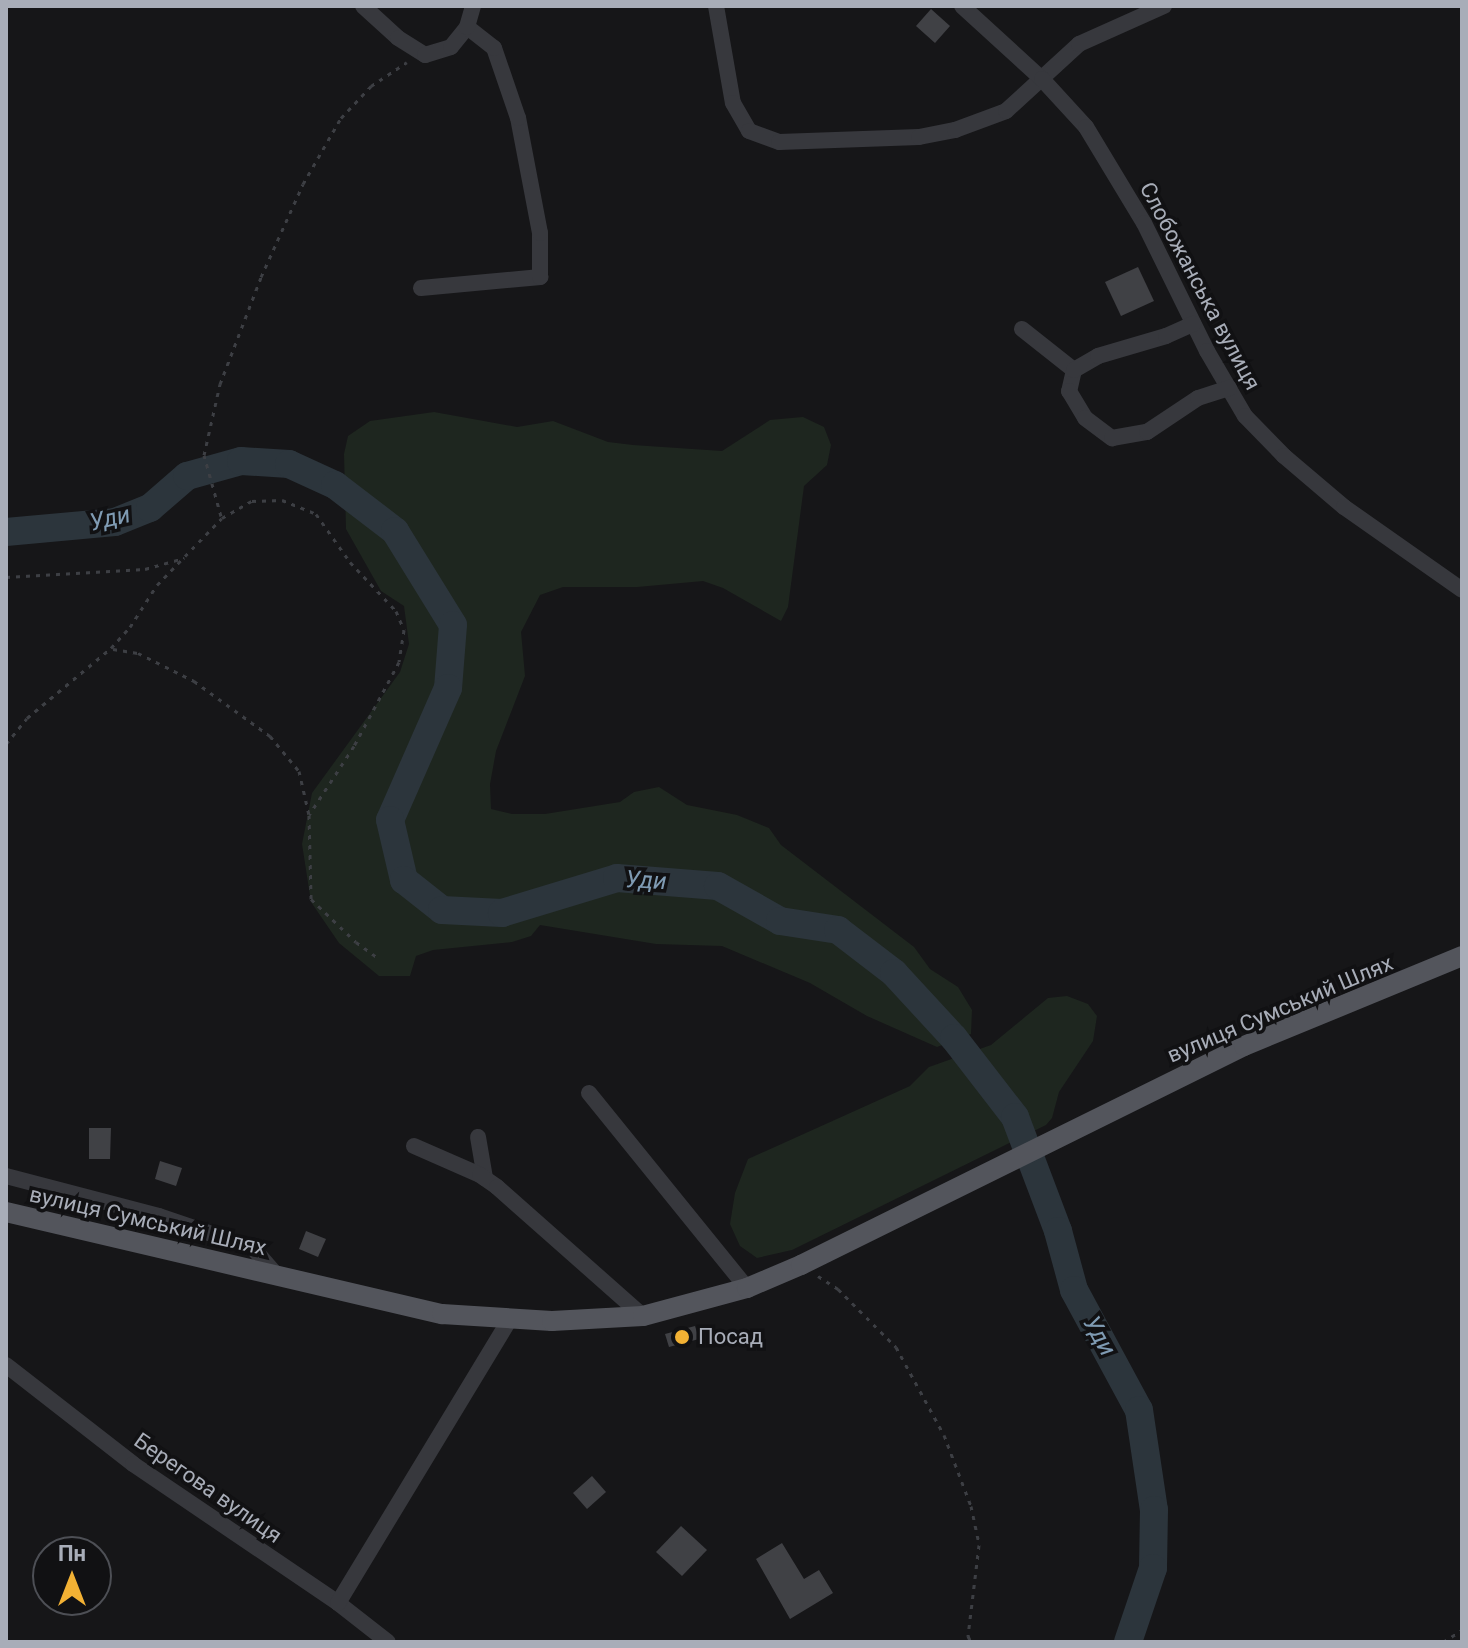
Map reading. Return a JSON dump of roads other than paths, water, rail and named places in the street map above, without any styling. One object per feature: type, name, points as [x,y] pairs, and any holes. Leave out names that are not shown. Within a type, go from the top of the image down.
[{"type":"main road","name":"вулиця Сумський Шлях","points":[[6,1212],[429,1311],[509,1321],[643,1316],[747,1288],[801,1265],[898,1220],[1117,1107],[1244,1046],[1462,956]]},
{"type":"street","points":[[363,6],[398,38],[425,55],[451,47],[467,27],[473,6]]},
{"type":"street","points":[[716,6],[733,103],[749,131],[779,142],[907,138],[955,130],[1006,111],[1079,44],[1164,6]]},
{"type":"street","name":"Слобожанська вулиця","points":[[962,6],[1042,79],[1086,127],[1144,223],[1193,324],[1245,416],[1284,456],[1344,507],[1462,590]]},
{"type":"street","points":[[421,288],[540,277],[540,233],[518,118],[494,48],[467,27]]},
{"type":"street","points":[[1193,324],[1166,336],[1098,356],[1074,370],[1069,391],[1085,418],[1112,438],[1147,432],[1198,398],[1229,388]]},
{"type":"street","points":[[1022,329],[1074,370]]},
{"type":"street","points":[[589,1093],[747,1288]]},
{"type":"street","points":[[478,1137],[485,1178]]},
{"type":"street","points":[[414,1146],[485,1178],[643,1316]]},
{"type":"street","name":"вулиця Сумський Шлях","points":[[6,1176],[159,1216],[253,1248],[278,1277]]},
{"type":"street","points":[[338,1603],[509,1321]]},
{"type":"street","name":"Берегова вулиця","points":[[6,1365],[133,1464],[338,1603],[388,1642]]},
{"type":"waterway","name":"Уди","points":[[6,532],[115,522],[150,508],[187,476],[241,461],[289,464],[335,485],[395,531],[453,625],[448,688],[390,820],[404,880],[442,910],[502,913],[617,878],[718,886],[780,921],[838,930],[894,973],[954,1038],[1015,1117],[1058,1231],[1074,1290],[1139,1410],[1154,1510],[1153,1568],[1128,1642]]},
{"type":"place","name":"Посад","points":[[682,1337]]}]
